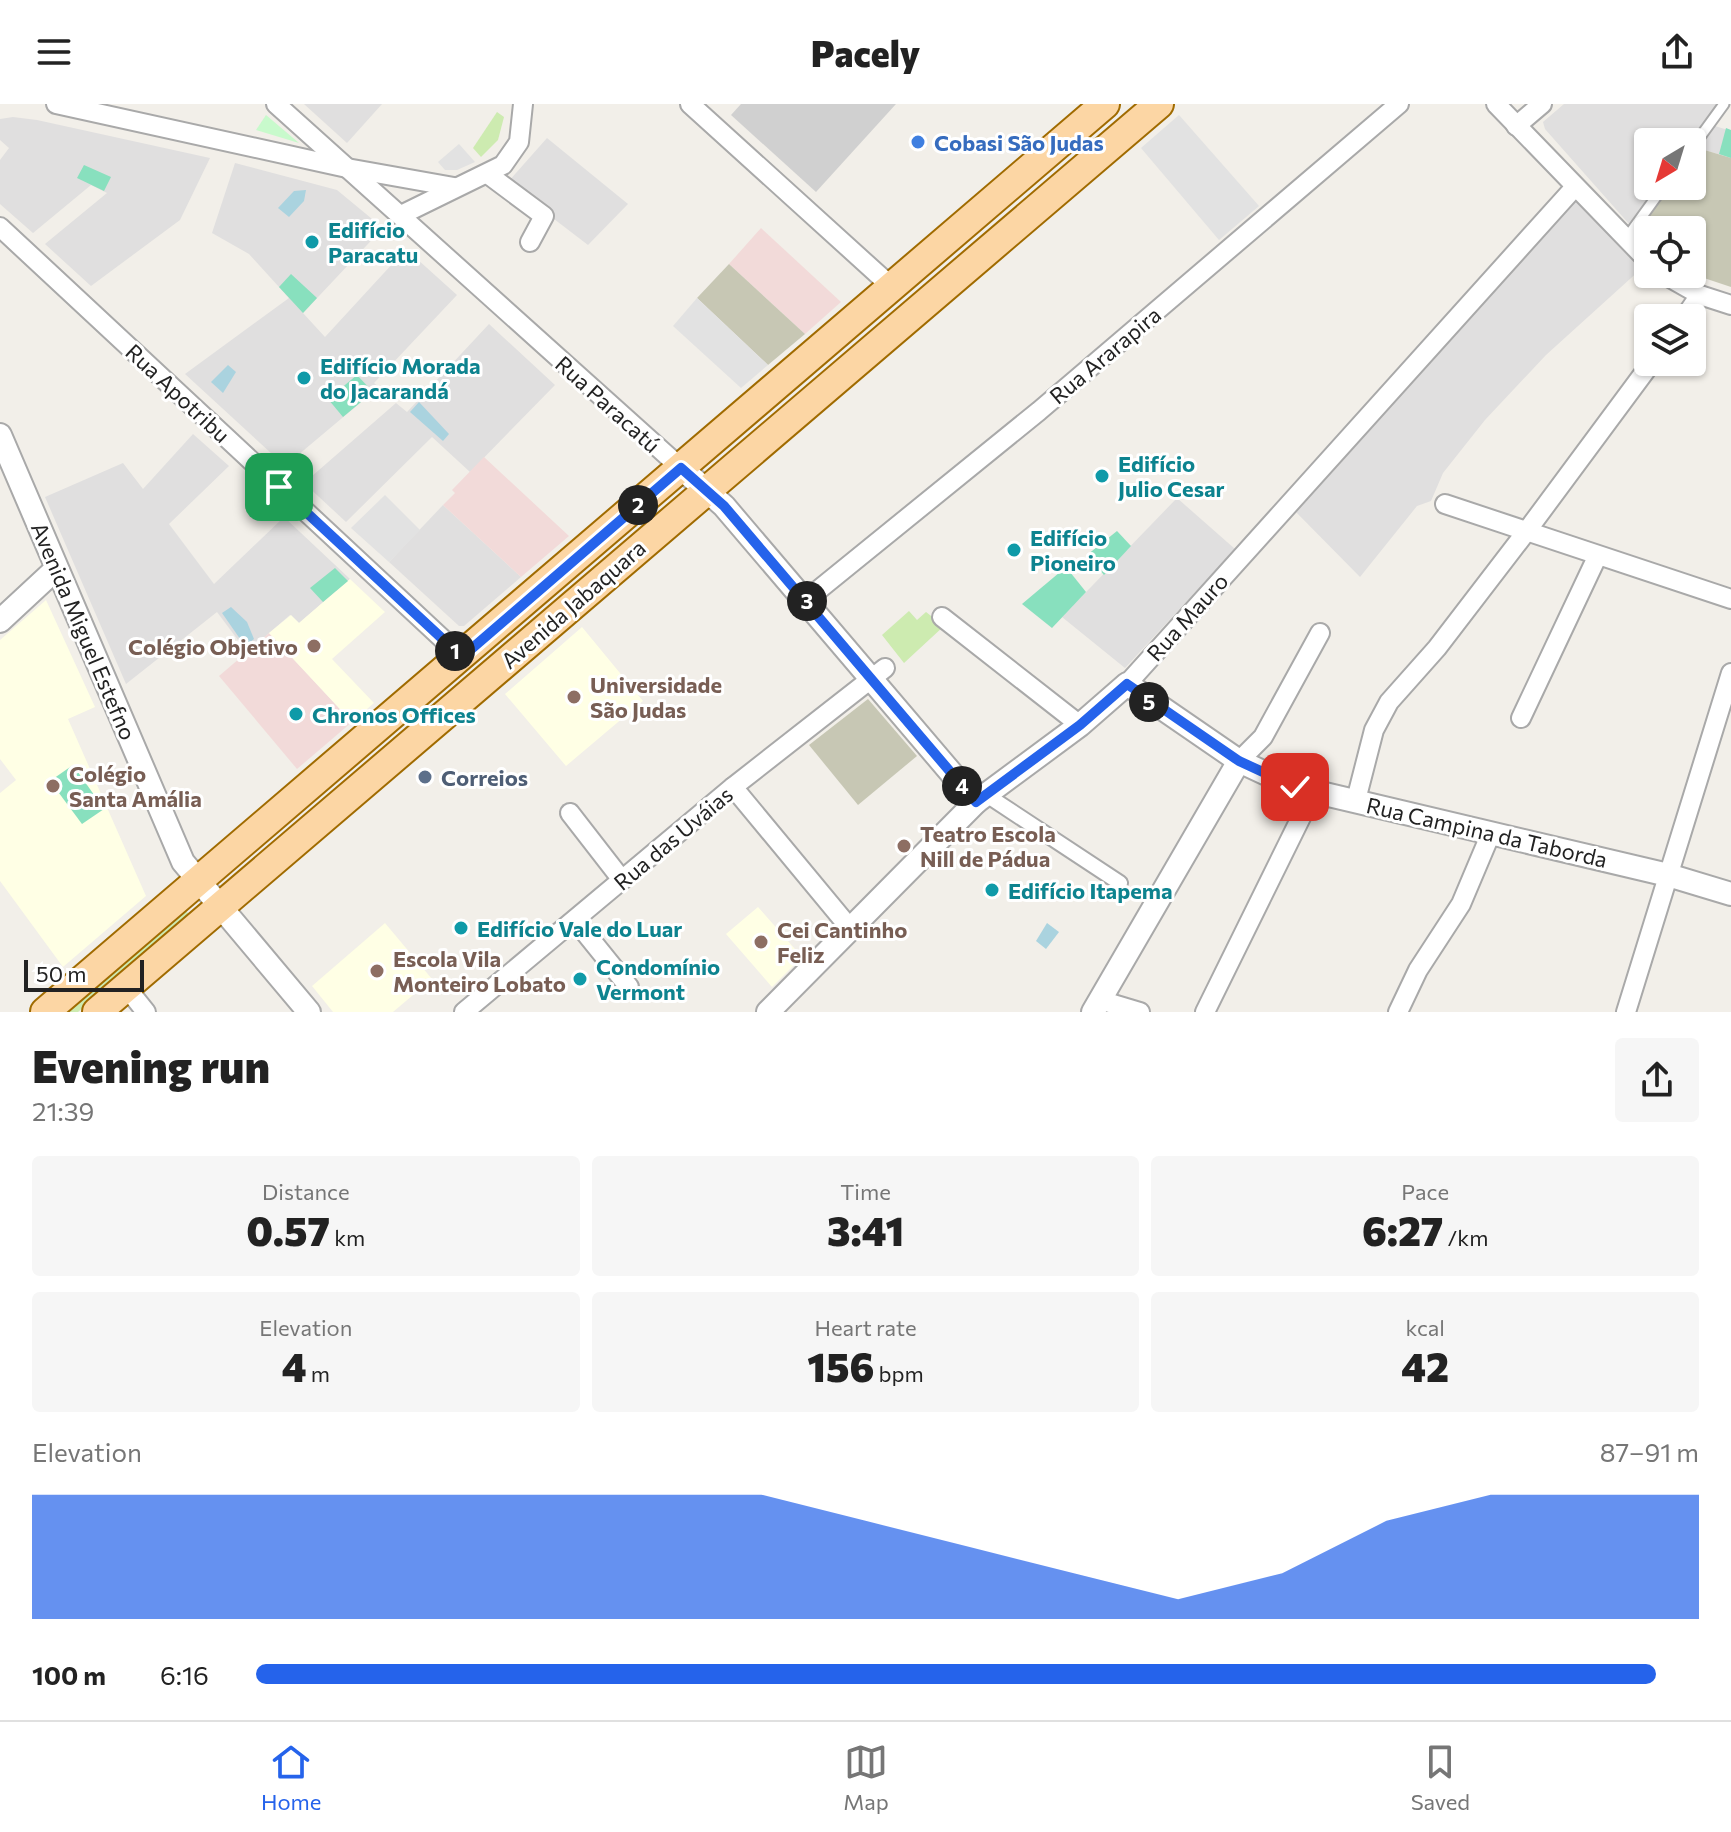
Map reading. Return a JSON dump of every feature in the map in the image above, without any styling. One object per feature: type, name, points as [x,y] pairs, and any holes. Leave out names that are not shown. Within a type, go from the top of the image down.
[{"type":"main road","name":"Avenida Jabaquara","points":[[45,1012],[1105,104]]},
{"type":"main road","name":"Avenida Jabaquara","points":[[97,1012],[1159,104]]},
{"type":"street","points":[[56,104],[347,168],[454,187]]},
{"type":"street","name":"Rua Paracatú","points":[[276,104],[707,489],[806,600],[879,673],[981,798]]},
{"type":"street","points":[[401,215],[454,187],[489,175],[503,165],[519,142],[523,104]]},
{"type":"street","points":[[690,104],[893,288]]},
{"type":"street","name":"Rua Ararapira","points":[[806,600],[1039,411],[1399,104]]},
{"type":"street","points":[[1496,104],[1634,248]]},
{"type":"street","points":[[1516,126],[1542,104]]},
{"type":"street","points":[[489,175],[544,216],[530,242]]},
{"type":"street","name":"Rua Mauro","points":[[768,1012],[849,927],[981,798],[1080,725],[1127,684],[1574,188]]},
{"type":"street","name":"Rua Apotribu","points":[[0,227],[462,657]]},
{"type":"street","points":[[1688,288],[1731,305]]},
{"type":"street","points":[[1694,304],[1700,295]]},
{"type":"street","points":[[1356,800],[1379,717],[1526,532],[1642,376]]},
{"type":"street","name":"Avenida Miguel Estefno","points":[[0,435],[183,862],[309,1012]]},
{"type":"street","points":[[1445,504],[1731,599]]},
{"type":"street","points":[[1521,718],[1597,557]]},
{"type":"street","points":[[0,621],[56,569]]},
{"type":"street","points":[[942,617],[1080,725]]},
{"type":"street","points":[[1140,1012],[1096,1006],[1239,761],[1263,737],[1320,633]]},
{"type":"street","name":"Rua das Uváias","points":[[464,1012],[733,787],[879,673]]},
{"type":"street","points":[[1626,1012],[1731,673]]},
{"type":"street","name":"Rua Campina da Taborda","points":[[1127,684],[1259,773],[1314,791],[1668,875],[1731,894]]},
{"type":"street","points":[[733,787],[849,927]]},
{"type":"street","points":[[1205,1012],[1314,791]]},
{"type":"street","points":[[981,798],[1120,883]]},
{"type":"street","points":[[570,813],[622,880]]},
{"type":"street","points":[[1398,1012],[1418,970],[1461,904],[1491,833]]},
{"type":"street","points":[[575,920],[629,987]]},
{"type":"street","points":[[126,987],[146,1012]]},
{"type":"lane","points":[[1706,129],[1724,104]]},
{"type":"lane","points":[[1625,240],[1654,200]]},
{"type":"shaded area","points":[[304,104],[382,104],[347,143]]},
{"type":"shaded area","points":[[741,104],[896,104],[816,192],[731,115]]},
{"type":"shaded area","points":[[1564,104],[1720,104],[1702,128],[1634,128],[1634,200],[1649,200],[1630,225],[1545,129],[1543,122]]},
{"type":"shaded area","points":[[1179,115],[1259,206],[1219,240],[1141,148]]},
{"type":"shaded area","points":[[13,117],[210,158],[180,220],[91,286],[45,244],[107,193],[91,185],[33,233],[0,204],[0,160],[9,148],[0,140],[0,119]]},
{"type":"shaded area","points":[[1715,126],[1731,131],[1731,158],[1706,150],[1706,138]]},
{"type":"shaded area","points":[[547,138],[628,204],[588,245],[507,183]]},
{"type":"shaded area","points":[[459,144],[475,162],[457,170],[445,170],[438,162]]},
{"type":"shaded area","points":[[1706,150],[1731,158],[1731,287],[1706,279],[1706,216],[1649,216],[1661,200],[1706,200]]},
{"type":"shaded area","points":[[235,163],[337,190],[383,228],[303,313],[325,337],[406,249],[457,295],[374,383],[379,387],[285,466],[185,374],[289,298],[249,254],[212,233]]},
{"type":"shaded area","points":[[1572,197],[1634,262],[1634,275],[1546,355],[1485,420],[1443,473],[1431,501],[1417,506],[1360,577],[1291,507]]},
{"type":"shaded area","points":[[761,228],[841,302],[805,334],[729,264]]},
{"type":"shaded area","points":[[729,264],[805,334],[768,365],[697,298]]},
{"type":"shaded area","points":[[697,298],[768,365],[741,388],[673,326]]},
{"type":"shaded area","points":[[489,324],[555,385],[470,472],[432,437],[346,522],[304,483],[396,403],[407,412]]},
{"type":"shaded area","points":[[193,434],[229,466],[169,524],[214,584],[284,517],[350,579],[299,623],[290,615],[247,652],[217,612],[126,684],[45,497],[123,463],[143,489]]},
{"type":"shaded area","points":[[484,457],[569,536],[521,577],[443,505],[455,493],[452,490]]},
{"type":"shaded area","points":[[385,495],[420,530],[389,562],[351,528]]},
{"type":"shaded area","points":[[1177,498],[1235,549],[1125,668],[1062,617]]},
{"type":"shaded area","points":[[443,505],[521,577],[464,626],[459,626],[389,562]]},
{"type":"shaded area","name":"Colégio Objetivo","points":[[350,579],[385,612],[332,659],[374,703],[352,722],[269,633],[291,615],[299,623]]},
{"type":"shaded area","name":"Colégio Santa Amália","points":[[46,600],[95,707],[68,719],[146,896],[63,967],[0,881],[0,793],[16,780],[0,759],[0,640]]},
{"type":"shaded area","name":"Universidade São Judas","points":[[582,627],[643,701],[566,766],[505,694]]},
{"type":"shaded area","points":[[269,633],[352,722],[297,769],[219,676]]},
{"type":"shaded area","points":[[868,699],[917,756],[858,805],[809,745]]},
{"type":"shaded area","name":"Cei Cantinho Feliz","points":[[758,907],[802,957],[772,987],[726,934]]},
{"type":"shaded area","name":"Escola Vila Monteiro Lobato","points":[[385,923],[432,979],[393,1012],[333,1012],[312,986]]},
{"type":"green space","points":[[497,112],[504,117],[498,140],[481,157],[473,148]]},
{"type":"green space","points":[[266,115],[299,143],[256,130]]},
{"type":"green space","points":[[1726,128],[1731,130],[1731,158],[1719,154]]},
{"type":"green space","points":[[84,165],[111,177],[104,191],[77,178]]},
{"type":"green space","points":[[291,274],[317,298],[303,313],[279,287]]},
{"type":"green space","points":[[357,375],[373,392],[343,417],[328,399]]},
{"type":"green space","points":[[1117,531],[1131,546],[1104,575],[1087,555]]},
{"type":"green space","points":[[1066,567],[1086,592],[1052,628],[1022,604]]},
{"type":"green space","points":[[335,568],[348,581],[323,602],[310,588]]},
{"type":"green space","points":[[909,611],[917,620],[926,612],[944,626],[904,663],[882,635]]},
{"type":"green space","points":[[73,765],[104,809],[82,824],[50,781]]},
{"type":"green space","points":[[185,909],[190,916],[78,1012],[65,1012]]},
{"type":"water","points":[[306,190],[304,201],[289,217],[278,208],[294,191]]},
{"type":"water","points":[[228,365],[236,372],[223,393],[211,382]]},
{"type":"water","points":[[419,402],[449,434],[443,441],[410,412]]},
{"type":"water","points":[[231,607],[247,622],[254,639],[245,646],[222,613]]},
{"type":"water","points":[[1047,923],[1059,932],[1046,949],[1036,941]]},
{"type":"place","name":"Cobasi São Judas","points":[[918,142]]},
{"type":"place","name":"Edifício Paracatu","points":[[312,242]]},
{"type":"place","name":"Edifício Morada do Jacarandá","points":[[304,378]]},
{"type":"place","name":"Edifício Julio Cesar","points":[[1102,476]]},
{"type":"place","name":"Edifício Pioneiro","points":[[1014,550]]},
{"type":"place","name":"Colégio Objetivo","points":[[314,646]]},
{"type":"place","name":"Universidade São Judas","points":[[574,697]]},
{"type":"place","name":"Chronos Offices","points":[[296,714]]},
{"type":"place","name":"Correios","points":[[425,777]]},
{"type":"place","name":"Colégio Santa Amália","points":[[53,786]]},
{"type":"place","name":"Teatro Escola Nill de Pádua","points":[[904,846]]},
{"type":"place","name":"Edifício Itapema","points":[[992,890]]},
{"type":"place","name":"Edifício Vale do Luar","points":[[461,928]]},
{"type":"place","name":"Cei Cantinho Feliz","points":[[761,942]]},
{"type":"place","name":"Escola Vila Monteiro Lobato","points":[[377,971]]},
{"type":"place","name":"Condomínio Vermont","points":[[580,979]]},
{"type":"route","points":[[279,487],[462,657],[681,468],[724,506],[976,802],[1080,725],[1127,684],[1140,696],[1239,761],[1259,773],[1295,787]]}]
